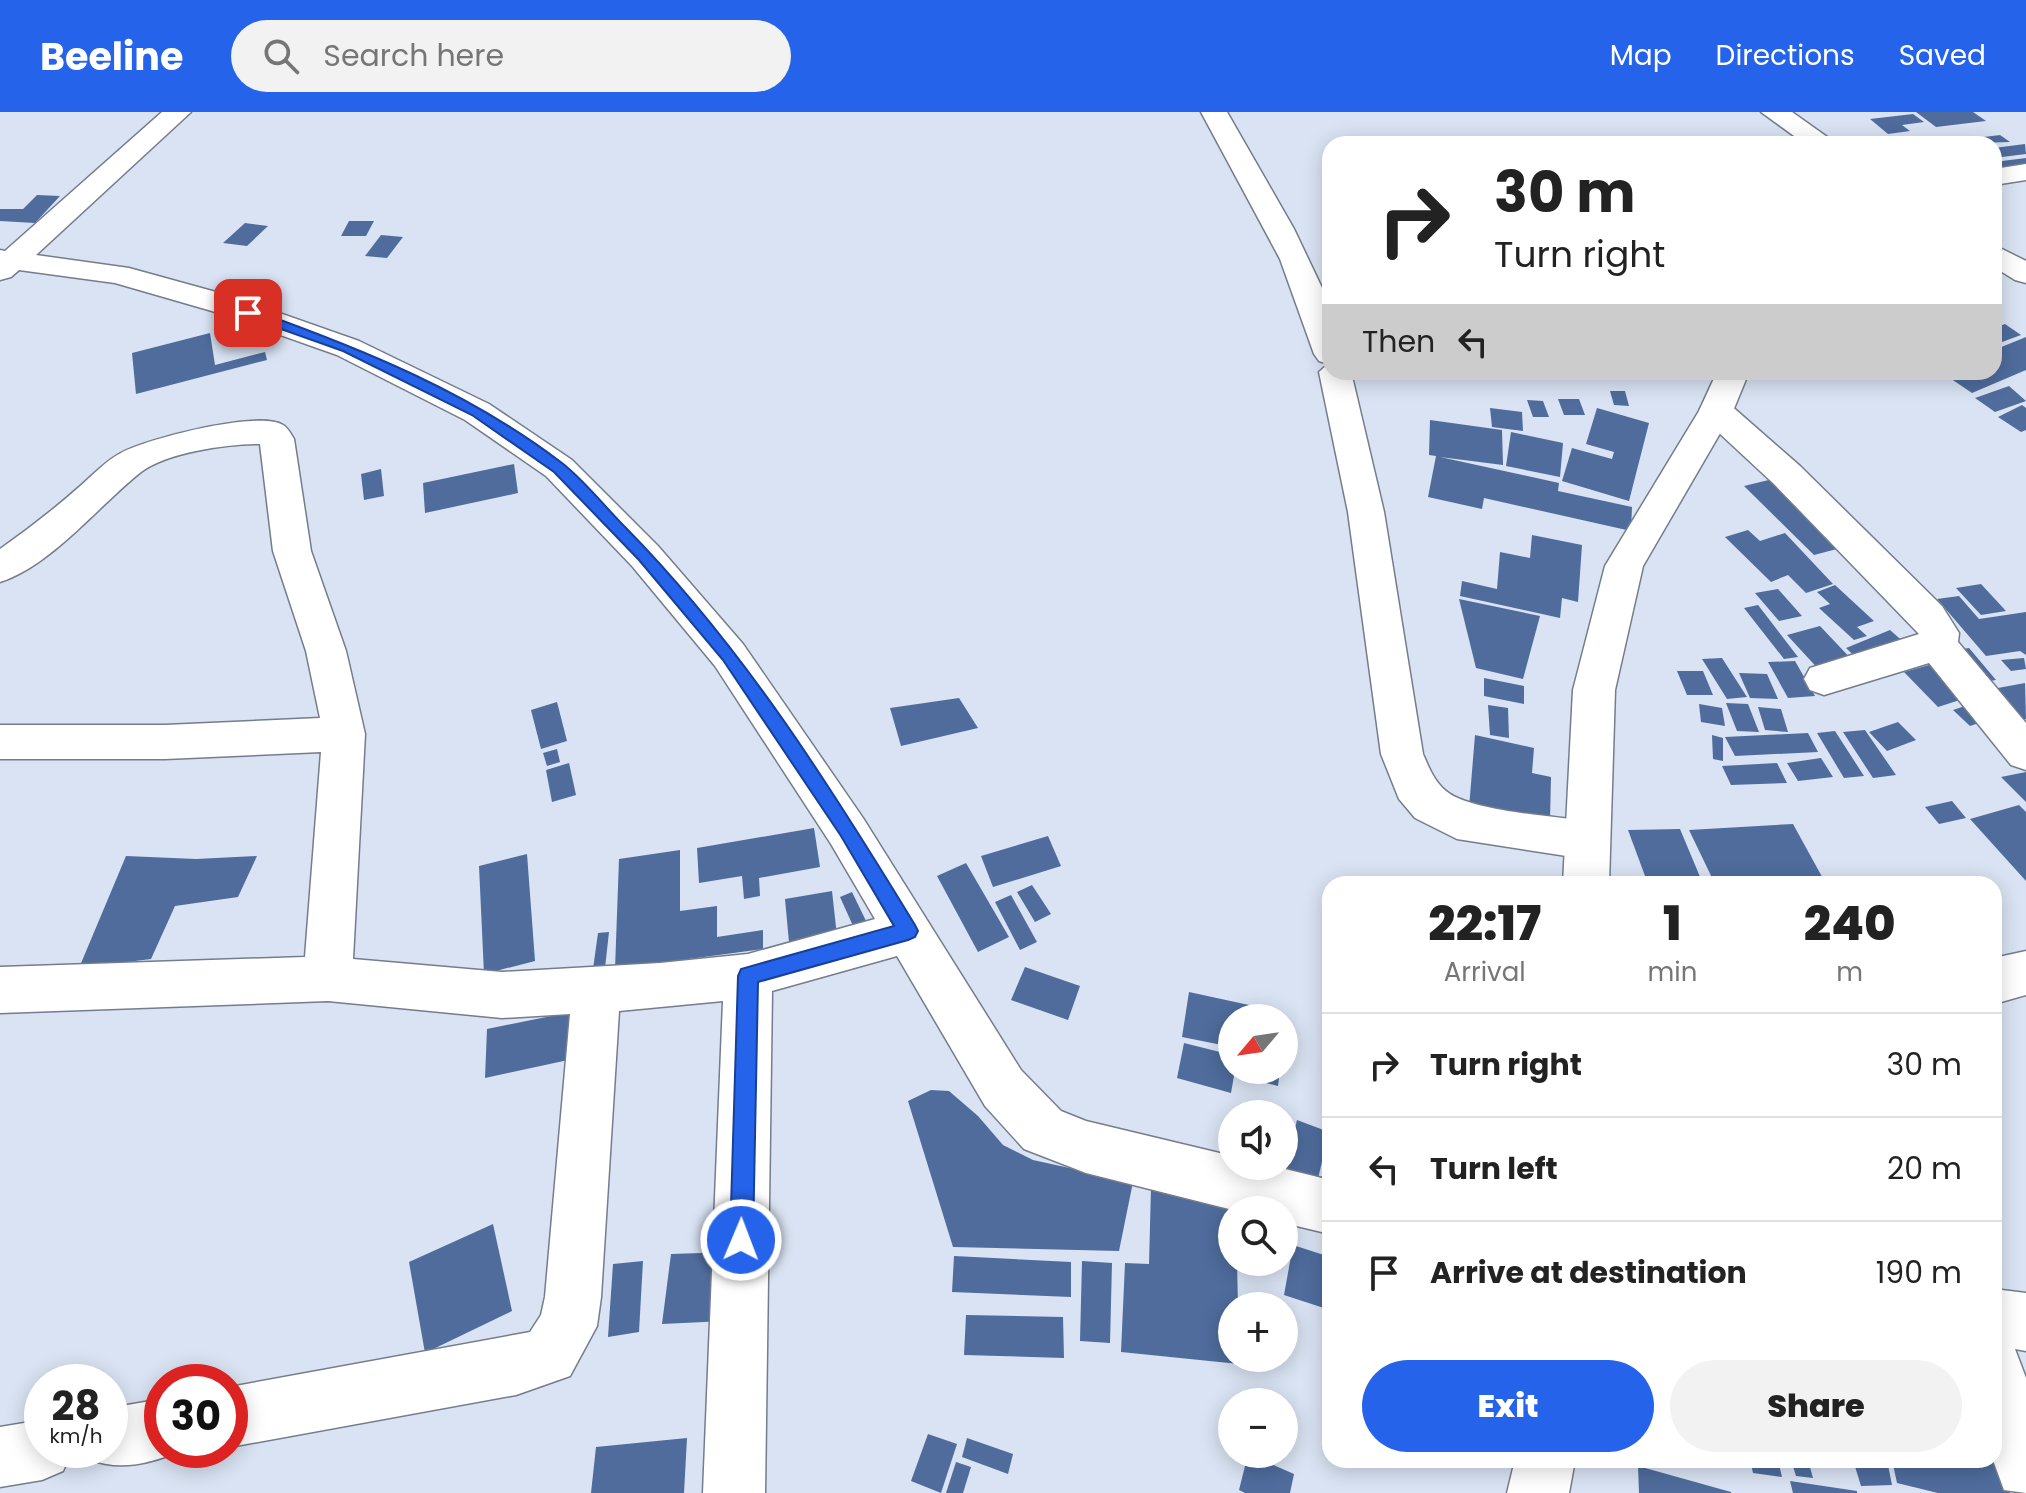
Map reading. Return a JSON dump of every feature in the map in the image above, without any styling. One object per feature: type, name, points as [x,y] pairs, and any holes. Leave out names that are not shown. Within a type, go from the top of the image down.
[{"type":"street","points":[[23,264],[178,112]]},
{"type":"street","points":[[1214,112],[1283,231],[1322,325]]},
{"type":"street","points":[[1774,112],[1811,136]]},
{"type":"street","points":[[2002,176],[2026,172]]},
{"type":"street","points":[[2002,259],[2026,274]]},
{"type":"street","points":[[23,264],[118,274],[223,304],[348,348],[477,412],[559,468],[645,556],[729,655],[847,831],[1003,1088],[1043,1130],[1086,1147],[1322,1205]]},
{"type":"street","points":[[1337,380],[1366,512],[1402,754],[1414,786],[1431,805],[1457,820],[1586,840]]},
{"type":"street","points":[[1586,876],[1594,690],[1624,566],[1716,411],[1730,380]]},
{"type":"street","points":[[1716,411],[1787,475],[1928,616],[1939,633],[1938,645],[2026,753]]},
{"type":"street","points":[[0,568],[51,532],[131,462],[154,452],[231,433],[270,432],[277,439],[292,551],[326,651],[344,734],[328,979]]},
{"type":"street","points":[[1824,679],[1938,645]]},
{"type":"street","points":[[0,742],[165,742],[344,734]]},
{"type":"street","points":[[0,990],[328,979],[502,995],[596,991],[748,976],[908,931]]},
{"type":"street","points":[[2002,979],[2026,973]]},
{"type":"street","points":[[734,1493],[748,976]]},
{"type":"street","points":[[248,1414],[516,1366],[549,1355],[568,1326],[573,1297],[596,991]]},
{"type":"street","points":[[2002,1319],[2026,1322]]},
{"type":"street","points":[[2002,1394],[2026,1468]]},
{"type":"street","points":[[0,1457],[24,1453]]},
{"type":"street","points":[[1538,1493],[1543,1468]]},
{"type":"building","points":[[1916,112],[1973,112],[1986,121],[1936,127]]},
{"type":"building","points":[[1913,114],[1924,122],[1902,125],[1910,131],[1888,134],[1870,119]]},
{"type":"building","points":[[2025,144],[2026,154],[2002,157],[2002,147]]},
{"type":"building","points":[[2026,158],[2026,168],[2002,171],[2002,161]]},
{"type":"building","points":[[37,195],[60,196],[35,223],[0,221],[0,209],[23,209]]},
{"type":"building","points":[[349,221],[374,221],[366,236],[341,236]]},
{"type":"building","points":[[245,223],[268,226],[247,246],[223,243]]},
{"type":"building","points":[[381,235],[403,237],[387,258],[365,256]]},
{"type":"building","points":[[2005,324],[2021,335],[2002,342],[2002,325]]},
{"type":"building","points":[[210,333],[215,365],[265,352],[267,360],[136,394],[132,353]]},
{"type":"building","points":[[2026,337],[2026,370],[1972,393],[1953,380],[2002,380],[2002,347]]},
{"type":"building","points":[[2009,386],[2026,401],[1995,412],[1975,398]]},
{"type":"building","points":[[1610,391],[1625,391],[1629,406],[1614,405]]},
{"type":"building","points":[[1558,399],[1579,399],[1585,415],[1564,415]]},
{"type":"building","points":[[1527,400],[1543,401],[1549,417],[1533,417]]},
{"type":"building","points":[[2022,405],[2026,408],[2026,430],[2021,432],[1998,417]]},
{"type":"building","points":[[1490,408],[1522,412],[1523,431],[1492,427]]},
{"type":"building","points":[[1597,408],[1649,423],[1629,501],[1562,481],[1572,448],[1612,459],[1614,452],[1586,444]]},
{"type":"building","points":[[1430,420],[1502,430],[1503,465],[1440,457],[1559,483],[1558,491],[1632,507],[1631,531],[1484,498],[1482,509],[1428,497],[1436,456],[1429,455]]},
{"type":"building","points":[[1511,432],[1563,443],[1560,477],[1506,466]]},
{"type":"building","points":[[514,464],[518,493],[425,513],[423,483]]},
{"type":"building","points":[[381,469],[384,496],[364,500],[361,474]]},
{"type":"building","points":[[1781,477],[1852,545],[1814,555],[1744,486]]},
{"type":"building","points":[[1748,530],[1760,541],[1785,533],[1833,584],[1806,593],[1788,575],[1771,582],[1725,537]]},
{"type":"building","points":[[1532,535],[1582,545],[1578,602],[1562,598],[1560,618],[1460,596],[1462,581],[1497,589],[1500,552],[1530,558]]},
{"type":"building","points":[[1981,584],[2006,611],[1981,615],[1956,588]]},
{"type":"building","points":[[1835,585],[1874,621],[1857,627],[1867,636],[1854,640],[1819,608],[1830,604],[1817,592]]},
{"type":"building","points":[[1778,589],[1802,616],[1779,621],[1755,593]]},
{"type":"building","points":[[1959,596],[1979,619],[2026,612],[2026,655],[2020,651],[1986,656],[1937,599]]},
{"type":"building","points":[[1459,599],[1540,616],[1523,679],[1476,668]]},
{"type":"building","points":[[1758,605],[1798,657],[1784,659],[1744,608]]},
{"type":"building","points":[[1820,626],[1855,663],[1822,673],[1787,635]]},
{"type":"building","points":[[1890,630],[1907,645],[1862,663],[1846,648]]},
{"type":"building","points":[[1969,648],[1996,680],[1978,683],[1951,651]]},
{"type":"building","points":[[1932,655],[1966,698],[1938,707],[1904,672],[1929,665]]},
{"type":"building","points":[[1722,658],[1747,697],[1727,699],[1702,659]]},
{"type":"building","points":[[2024,658],[2026,669],[2011,671],[2001,660]]},
{"type":"building","points":[[1795,661],[1815,696],[1788,698],[1768,662]]},
{"type":"building","points":[[1677,671],[1703,671],[1713,695],[1687,695]]},
{"type":"building","points":[[1739,673],[1767,674],[1778,699],[1750,698]]},
{"type":"building","points":[[1484,678],[1524,686],[1524,704],[1484,696]]},
{"type":"building","points":[[2025,683],[2026,719],[2015,721],[1987,690]]},
{"type":"building","points":[[959,698],[978,728],[901,746],[890,708]]},
{"type":"building","points":[[557,702],[567,741],[541,749],[531,710]]},
{"type":"building","points":[[1726,703],[1748,704],[1759,732],[1737,731]]},
{"type":"building","points":[[1699,704],[1722,708],[1725,726],[1701,722]]},
{"type":"building","points":[[1971,704],[1988,720],[1970,726],[1953,710]]},
{"type":"building","points":[[1488,705],[1508,708],[1509,738],[1490,735]]},
{"type":"building","points":[[1758,707],[1781,709],[1788,732],[1765,730]]},
{"type":"building","points":[[1898,722],[1916,740],[1887,751],[1869,732]]},
{"type":"building","points":[[1865,730],[1896,775],[1873,778],[1843,732]]},
{"type":"building","points":[[1835,731],[1864,776],[1844,778],[1817,733]]},
{"type":"building","points":[[1808,733],[1818,752],[1735,756],[1725,737]]},
{"type":"building","points":[[1475,735],[1534,748],[1532,773],[1551,777],[1550,820],[1518,812],[1517,820],[1469,808]]},
{"type":"building","points":[[1712,735],[1723,738],[1723,761],[1713,759]]},
{"type":"building","points":[[557,749],[560,762],[547,766],[543,753]]},
{"type":"building","points":[[1821,758],[1833,777],[1798,781],[1787,763]]},
{"type":"building","points":[[569,763],[576,795],[552,802],[546,770]]},
{"type":"building","points":[[1777,763],[1787,783],[1731,785],[1722,766]]},
{"type":"building","points":[[2026,772],[2026,802],[2001,777]]},
{"type":"building","points":[[1952,801],[1966,818],[1939,824],[1925,807]]},
{"type":"building","points":[[2019,805],[2026,812],[2026,881],[1970,819]]},
{"type":"building","points":[[1793,824],[1822,876],[1711,876],[1689,830]]},
{"type":"building","points":[[814,828],[820,867],[759,878],[760,896],[744,899],[742,876],[699,883],[697,848]]},
{"type":"building","points":[[1680,829],[1700,876],[1645,876],[1628,830]]},
{"type":"building","points":[[1048,836],[1061,866],[993,887],[981,856]]},
{"type":"building","points":[[680,850],[680,911],[717,906],[717,937],[763,930],[763,949],[615,969],[619,859]]},
{"type":"building","points":[[527,854],[535,961],[484,974],[479,866]]},
{"type":"building","points":[[126,856],[196,859],[257,856],[238,897],[175,906],[151,959],[79,968]]},
{"type":"building","points":[[966,863],[1009,937],[978,952],[937,876]]},
{"type":"building","points":[[1032,885],[1051,914],[1035,922],[1017,892]]},
{"type":"building","points":[[832,891],[838,945],[790,953],[785,899]]},
{"type":"building","points":[[852,892],[867,923],[854,928],[840,897]]},
{"type":"building","points":[[1011,895],[1037,942],[1020,950],[995,902]]},
{"type":"building","points":[[609,932],[605,968],[593,969],[598,933]]},
{"type":"building","points":[[1025,967],[1080,986],[1068,1020],[1011,1000]]},
{"type":"building","points":[[1189,992],[1244,1004],[1218,1004],[1218,1044],[1182,1037]]},
{"type":"building","points":[[581,1010],[582,1057],[485,1078],[487,1029]]},
{"type":"building","points":[[1184,1043],[1218,1052],[1218,1084],[1233,1084],[1231,1093],[1177,1078]]},
{"type":"building","points":[[931,1090],[949,1091],[978,1116],[1003,1145],[1033,1160],[1133,1182],[1119,1251],[953,1247],[908,1101]]},
{"type":"building","points":[[1298,1120],[1322,1129],[1322,1162],[1317,1183],[1298,1176]]},
{"type":"building","points":[[1151,1188],[1218,1205],[1218,1276],[1237,1276],[1238,1292],[1218,1292],[1218,1362],[1121,1352],[1125,1263],[1149,1264]]},
{"type":"building","points":[[493,1224],[512,1311],[425,1353],[409,1262]]},
{"type":"building","points":[[1298,1247],[1322,1254],[1322,1307],[1298,1300],[1298,1292],[1285,1292],[1287,1276],[1298,1276]]},
{"type":"building","points":[[732,1252],[725,1321],[662,1324],[671,1254]]},
{"type":"building","points":[[954,1256],[1071,1262],[1071,1297],[952,1292]]},
{"type":"building","points":[[643,1261],[639,1332],[608,1337],[613,1264]]},
{"type":"building","points":[[1082,1261],[1112,1263],[1110,1343],[1080,1341]]},
{"type":"building","points":[[966,1315],[1063,1317],[1064,1358],[964,1355]]},
{"type":"building","points":[[928,1434],[957,1444],[941,1493],[911,1481]]},
{"type":"building","points":[[687,1438],[684,1493],[591,1493],[596,1447]]},
{"type":"building","points":[[967,1438],[1013,1454],[1008,1474],[962,1457]]},
{"type":"building","points":[[2002,1459],[2010,1493],[1938,1493],[1897,1483],[1894,1468],[2002,1468]]},
{"type":"building","points":[[956,1462],[971,1467],[963,1493],[946,1493]]},
{"type":"building","points":[[1244,1468],[1280,1468],[1294,1474],[1290,1493],[1245,1493],[1239,1490]]},
{"type":"building","points":[[1638,1468],[1731,1492],[1731,1493],[1639,1493]]},
{"type":"building","points":[[1752,1468],[1780,1468],[1782,1477],[1753,1473]]},
{"type":"building","points":[[1794,1468],[1810,1468],[1813,1478],[1796,1476]]},
{"type":"building","points":[[1855,1468],[1889,1468],[1892,1485],[1861,1486]]},
{"type":"building","points":[[1790,1481],[1857,1491],[1857,1493],[1793,1493]]},
{"type":"route","points":[[248,313],[348,348],[477,412],[559,468],[645,556],[729,655],[847,831],[908,931],[748,976],[741,1240]]}]
